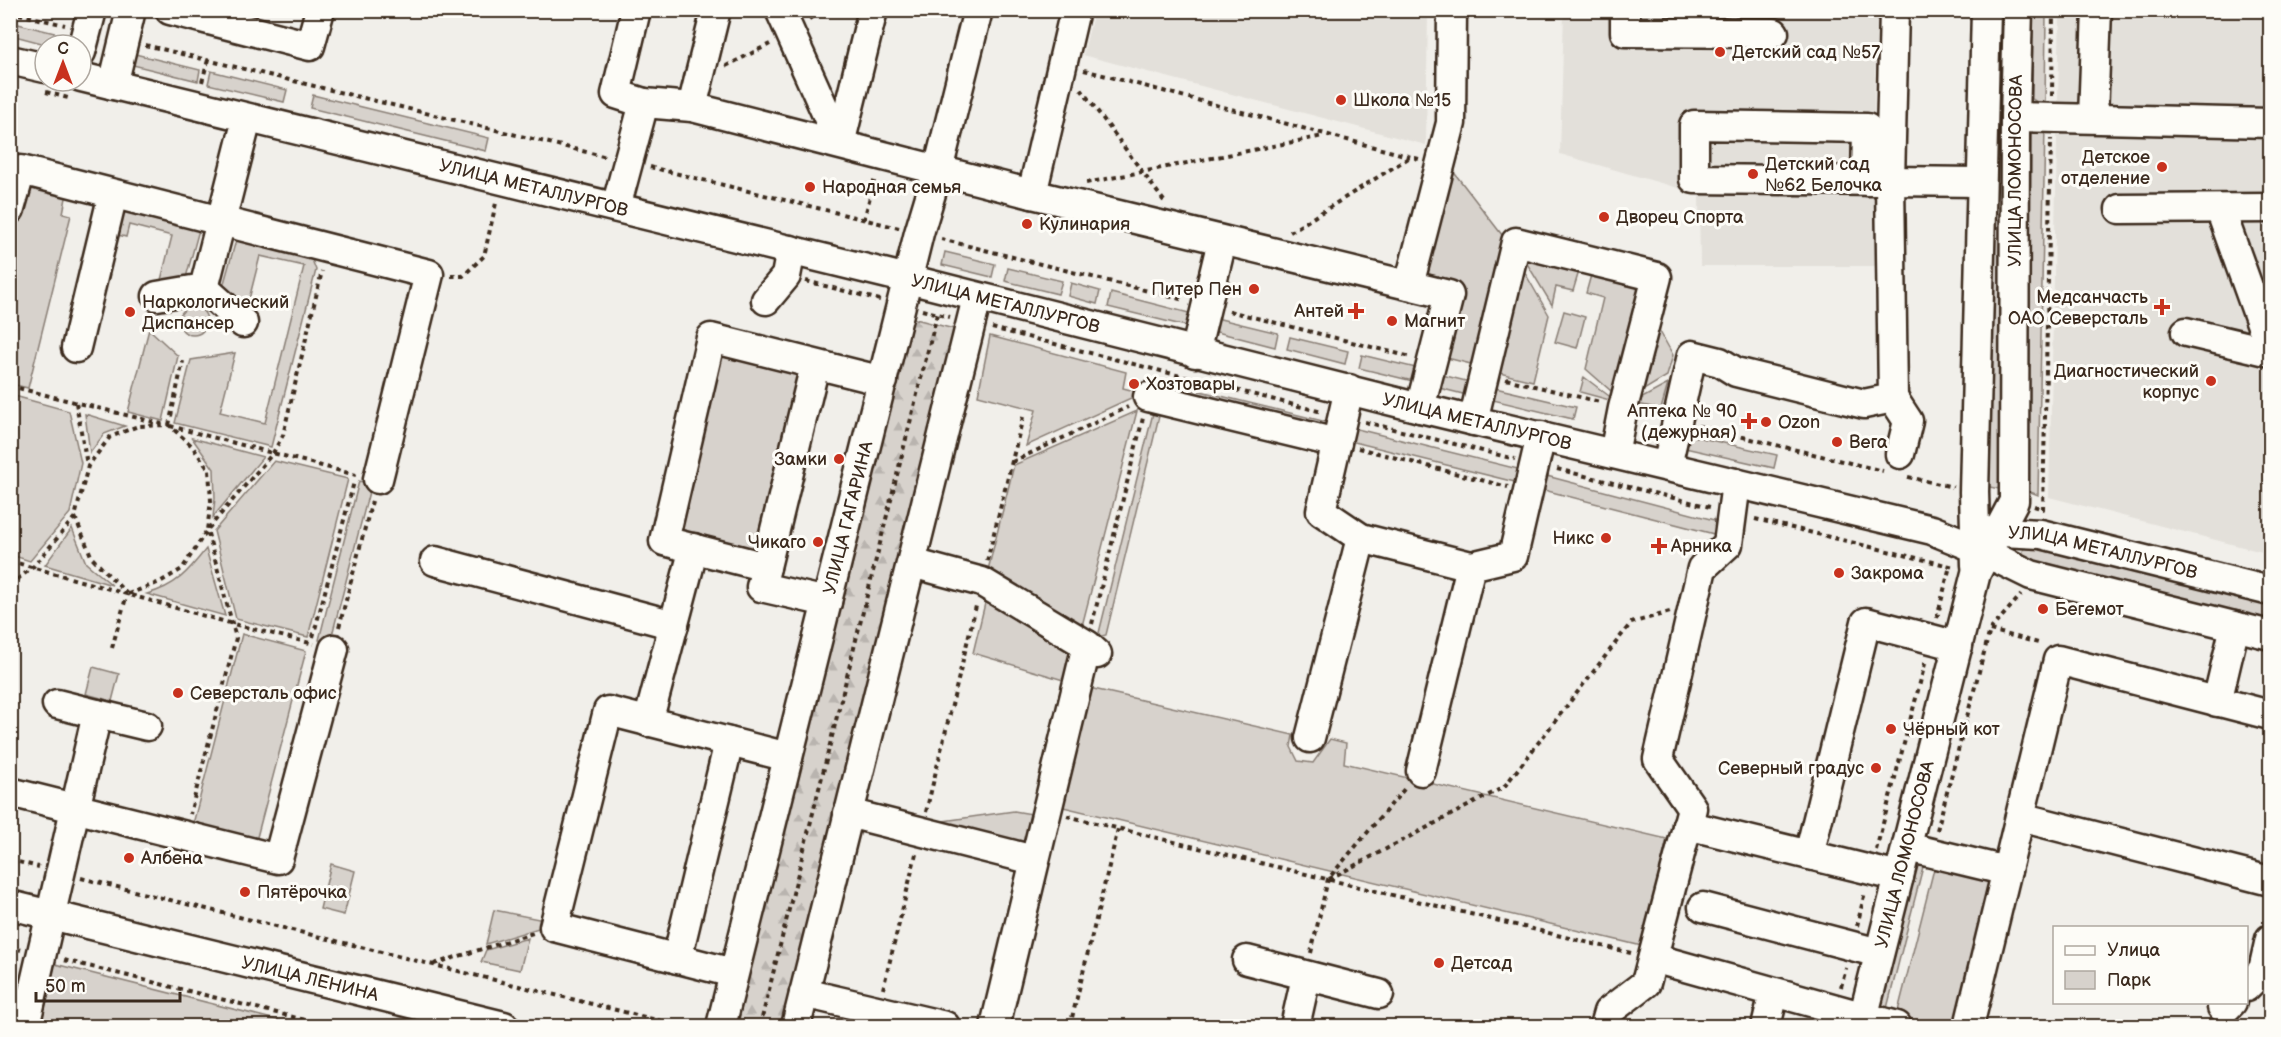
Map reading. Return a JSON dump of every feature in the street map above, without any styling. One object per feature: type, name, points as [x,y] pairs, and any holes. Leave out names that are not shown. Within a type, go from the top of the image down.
[{"type":"street","points":[[113,85],[130,10]]},
{"type":"street","points":[[170,10],[310,46],[320,10]]},
{"type":"street","points":[[636,10],[616,94],[644,103],[695,94],[840,144],[880,155],[1449,295],[1420,408]]},
{"type":"street","points":[[695,94],[716,10]]},
{"type":"street","points":[[840,144],[873,10]]},
{"type":"street","name":"УЛИЦА ГАГАРИНА","points":[[721,1026],[919,233],[938,170],[978,10]]},
{"type":"street","points":[[1032,194],[1075,10]]},
{"type":"street","points":[[1410,285],[1451,123],[1452,10]]},
{"type":"street","points":[[1625,10],[1625,32],[1774,33]]},
{"type":"street","points":[[1878,181],[1894,10]]},
{"type":"street","name":"УЛИЦА ЛОМОНОСОВА","points":[[1977,550],[1974,492],[1986,10]]},
{"type":"street","name":"УЛИЦА ЛОМОНОСОВА","points":[[1862,1022],[1899,877],[1919,850],[1945,642],[1977,550],[2014,501],[2015,117],[2018,10]]},
{"type":"street","points":[[2093,117],[2097,10]]},
{"type":"street","points":[[786,21],[840,144]]},
{"type":"street","points":[[10,60],[33,74]]},
{"type":"street","name":"УЛИЦА МЕТАЛЛУРГОВ","points":[[93,87],[113,85],[616,207],[788,263],[974,310],[1155,371],[1195,353],[1343,416],[1420,408],[1932,530],[2031,575],[2271,635]]},
{"type":"street","points":[[616,207],[644,103]]},
{"type":"street","points":[[2015,117],[2093,117],[2271,123]]},
{"type":"street","points":[[204,288],[247,118]]},
{"type":"street","points":[[1900,454],[1908,421],[1893,398],[1878,181],[1867,128],[1694,125],[1694,179],[1878,181],[1981,182]]},
{"type":"street","points":[[10,209],[16,168],[221,220],[326,257],[429,274],[378,479]]},
{"type":"street","points":[[76,348],[113,194]]},
{"type":"street","points":[[2120,208],[2271,208]]},
{"type":"street","points":[[2220,208],[2271,350]]},
{"type":"street","points":[[1195,353],[1222,241]]},
{"type":"street","points":[[1473,421],[1516,243],[1657,277],[1623,408],[1614,454]]},
{"type":"street","points":[[766,300],[788,263]]},
{"type":"street","points":[[157,296],[204,288]]},
{"type":"street","points":[[204,288],[243,322]]},
{"type":"street","points":[[796,1026],[974,310]]},
{"type":"street","points":[[2186,332],[2271,350]]},
{"type":"street","points":[[766,567],[664,541],[711,338],[883,381]]},
{"type":"street","points":[[1667,466],[1692,355],[1720,362],[1736,372],[1864,404],[1893,398]]},
{"type":"street","points":[[815,365],[761,587],[827,602]]},
{"type":"street","points":[[1155,371],[1343,416],[1321,511],[1361,538],[1471,566],[1513,556],[1541,436]]},
{"type":"street","points":[[1604,1026],[1608,1012],[1646,983],[1692,808],[1658,759],[1702,568],[1728,544],[1736,483]]},
{"type":"street","name":"УЛИЦА МЕТАЛЛУРГОВ","points":[[1977,550],[2041,534],[2271,591]]},
{"type":"street","points":[[1310,738],[1361,538]]},
{"type":"street","points":[[648,722],[694,548]]},
{"type":"street","points":[[435,561],[674,625]]},
{"type":"street","points":[[912,563],[982,582],[1092,649],[1046,811],[995,1026]]},
{"type":"street","points":[[1420,771],[1471,566]]},
{"type":"street","points":[[1809,855],[1866,622],[1945,642]]},
{"type":"street","points":[[2217,702],[2235,626]]},
{"type":"street","points":[[10,792],[278,859],[322,646]]},
{"type":"street","points":[[1969,1026],[2058,660],[2271,716]]},
{"type":"street","points":[[57,704],[147,726]]},
{"type":"street","points":[[733,973],[554,927],[608,711],[788,757]]},
{"type":"street","points":[[25,1026],[97,714]]},
{"type":"street","points":[[677,959],[729,742]]},
{"type":"street","points":[[848,813],[1034,860]]},
{"type":"street","points":[[2020,817],[2271,881]]},
{"type":"street","points":[[1687,825],[1899,877]]},
{"type":"street","points":[[1919,850],[2007,870]]},
{"type":"street","name":"УЛИЦА ЛЕНИНА","points":[[10,905],[412,1015],[504,1026]]},
{"type":"street","points":[[1703,907],[1879,953]]},
{"type":"street","points":[[2248,986],[2263,970],[2271,939]]},
{"type":"street","points":[[1653,958],[1835,1010],[1862,1022],[1897,1026]]},
{"type":"street","points":[[1247,960],[1379,994]]},
{"type":"street","points":[[1295,1026],[1306,977]]},
{"type":"street","points":[[804,993],[945,1026]]},
{"type":"street","points":[[1766,1026],[1774,993]]},
{"type":"path","points":[[695,94],[786,21],[822,10]]},
{"type":"path","points":[[10,12],[86,31]]},
{"type":"path","points":[[123,39],[919,233],[1432,362]]},
{"type":"path","points":[[1062,65],[1440,165]]},
{"type":"path","points":[[1062,65],[1187,232]]},
{"type":"path","points":[[1076,185],[1327,135]]},
{"type":"path","points":[[864,220],[880,155]]},
{"type":"path","points":[[1261,250],[1410,157]]},
{"type":"path","points":[[429,274],[463,276],[484,256],[496,203],[485,200]]},
{"type":"path","points":[[127,594],[160,582],[182,569],[207,530],[273,453],[284,435],[326,257]]},
{"type":"path","points":[[788,263],[905,292],[937,314],[974,310],[1155,371],[1732,513],[1977,550],[1871,870],[1835,1010]]},
{"type":"path","points":[[760,1026],[937,314]]},
{"type":"path","points":[[169,425],[183,361]]},
{"type":"path","points":[[1011,462],[1155,371]]},
{"type":"path","points":[[1092,649],[1155,371]]},
{"type":"path","points":[[1485,374],[1623,408]]},
{"type":"path","points":[[10,386],[356,474],[322,646]]},
{"type":"path","points":[[76,403],[88,466]]},
{"type":"path","points":[[878,1010],[1024,413]]},
{"type":"path","points":[[1343,416],[1528,492]]},
{"type":"path","points":[[10,585],[32,568],[75,517],[88,466],[110,436],[138,426],[169,425],[192,446],[209,470],[210,501],[207,530],[236,638],[184,835]]},
{"type":"path","points":[[322,646],[378,479]]},
{"type":"path","points":[[75,517],[92,558],[127,594]]},
{"type":"path","points":[[10,561],[232,624],[322,646]]},
{"type":"path","points":[[1919,850],[1990,630],[2029,587]]},
{"type":"path","points":[[112,648],[127,594]]},
{"type":"path","points":[[1328,879],[1504,787],[1631,623],[1694,605]]},
{"type":"path","points":[[1990,630],[2050,647],[2058,660]]},
{"type":"path","points":[[1306,977],[1328,879],[1420,771]]},
{"type":"path","points":[[1046,811],[1653,958]]},
{"type":"path","points":[[1070,1026],[1118,829]]},
{"type":"path","points":[[10,860],[681,1026]]},
{"type":"path","points":[[431,965],[554,927]]},
{"type":"path","points":[[41,954],[329,1026]]},
{"type":"shaded area","name":"Школа №15","points":[[1094,11],[1428,11],[1426,145],[1083,55]]},
{"type":"shaded area","name":"Детский сад №62 Белочка","points":[[1564,11],[1878,11],[1874,97],[1878,266],[1700,266],[1699,194],[1560,154]]},
{"type":"shaded area","name":"Медсанчасть ОАО Северсталь","points":[[2060,11],[2270,11],[2270,554],[2049,497]]},
{"type":"green space","points":[[1995,11],[2011,11],[2004,490],[1985,486]]},
{"type":"green space","points":[[2033,11],[2046,11],[2045,107],[2032,99]]},
{"type":"green space","points":[[10,22],[55,33],[33,33],[33,41],[11,35]]},
{"type":"green space","points":[[131,53],[200,70],[198,81],[129,64]]},
{"type":"green space","points":[[211,71],[287,90],[284,102],[208,84]]},
{"type":"green space","points":[[313,95],[489,138],[486,151],[310,108]]},
{"type":"green space","points":[[2045,125],[2038,495],[2028,491],[2031,135]]},
{"type":"green space","points":[[1449,166],[1509,244],[1479,366],[1439,356],[1456,282],[1422,272]]},
{"type":"green space","points":[[22,182],[67,193],[63,213],[71,215],[28,388],[11,384],[10,289],[15,272],[11,271],[10,231]]},
{"type":"green space","points":[[121,206],[200,226],[182,292],[157,296],[172,236],[129,225],[126,237],[114,234]]},
{"type":"green space","points":[[238,233],[309,252],[316,270],[271,447],[175,423],[191,360],[235,353],[220,412],[265,423],[304,266],[260,256],[243,323],[219,301]]},
{"type":"green space","points":[[945,252],[995,264],[992,277],[942,265]]},
{"type":"green space","points":[[1523,257],[1579,271],[1573,291],[1556,287],[1552,305]]},
{"type":"green space","points":[[1521,266],[1549,315],[1533,381],[1495,372]]},
{"type":"green space","points":[[1008,268],[1062,281],[1058,294],[1005,281]]},
{"type":"green space","points":[[1591,275],[1644,288],[1618,397],[1586,369],[1603,298],[1586,293]]},
{"type":"green space","points":[[1071,283],[1100,291],[1097,304],[1068,296]]},
{"type":"green space","points":[[1111,293],[1193,314],[1190,327],[1108,307]]},
{"type":"green space","points":[[193,307],[203,311],[207,321],[203,331],[193,335],[183,331],[179,321],[183,311]]},
{"type":"green space","points":[[1564,311],[1585,317],[1577,348],[1555,342]]},
{"type":"green space","points":[[908,317],[958,330],[783,1026],[765,1026],[732,1018]]},
{"type":"green space","points":[[1212,317],[1278,333],[1275,347],[1209,330]]},
{"type":"green space","points":[[1654,321],[1673,355],[1667,376],[1634,396]]},
{"type":"green space","points":[[149,329],[178,356],[163,421],[128,412]]},
{"type":"green space","points":[[717,330],[812,353],[761,562],[668,538]]},
{"type":"green space","points":[[990,336],[1126,372],[1123,388],[1142,393],[1026,446],[1036,410],[978,395]]},
{"type":"green space","points":[[1290,337],[1348,351],[1345,364],[1287,349]]},
{"type":"green space","points":[[1362,355],[1416,368],[1413,381],[1359,368]]},
{"type":"green space","points":[[1438,374],[1474,383],[1471,396],[1435,387]]},
{"type":"green space","points":[[1584,377],[1617,402],[1580,392]]},
{"type":"green space","points":[[1160,381],[1335,424],[1332,438],[1157,394]]},
{"type":"green space","points":[[1668,384],[1661,409],[1633,403]]},
{"type":"green space","points":[[1491,387],[1576,407],[1573,419],[1489,399]]},
{"type":"green space","points":[[11,395],[69,411],[81,463],[70,513],[30,561],[11,555]]},
{"type":"green space","points":[[1137,411],[1081,630],[986,578],[1014,465]]},
{"type":"green space","points":[[1160,412],[1106,635],[1098,637],[1153,413]]},
{"type":"green space","points":[[85,414],[125,426],[104,434],[90,453]]},
{"type":"green space","points":[[1349,427],[1526,471],[1523,484],[1346,440]]},
{"type":"green space","points":[[1679,433],[1777,455],[1774,468],[1676,446]]},
{"type":"green space","points":[[192,438],[263,457],[213,517],[214,469]]},
{"type":"green space","points":[[274,461],[348,479],[308,637],[236,619],[214,531]]},
{"type":"green space","points":[[1543,475],[1718,521],[1714,534],[1540,489]]},
{"type":"green space","points":[[359,481],[371,484],[330,643],[319,640]]},
{"type":"green space","points":[[72,528],[86,563],[112,585],[45,565]]},
{"type":"green space","points":[[2025,544],[2270,605],[2270,622],[2021,560]]},
{"type":"green space","points":[[206,549],[225,616],[147,594],[166,587],[181,577]]},
{"type":"green space","points":[[987,595],[1079,647],[1070,682],[973,653]]},
{"type":"green space","points":[[242,634],[306,651],[256,841],[193,824]]},
{"type":"green space","points":[[93,667],[119,674],[112,701],[86,694]]},
{"type":"green space","points":[[1085,687],[1293,735],[1291,747],[1298,761],[1313,763],[1330,739],[1346,743],[1344,763],[1667,839],[1642,946],[1055,805]]},
{"type":"green space","points":[[1014,811],[1038,815],[1029,844],[936,822]]},
{"type":"green space","points":[[1912,851],[1926,855],[1884,1020],[1870,1016]]},
{"type":"green space","points":[[1937,857],[2003,872],[1966,1026],[1911,1026],[1895,1023]]},
{"type":"green space","points":[[331,864],[355,871],[344,915],[320,909]]},
{"type":"green space","points":[[494,910],[544,920],[542,927],[486,944]]},
{"type":"green space","points":[[528,938],[520,970],[481,962],[486,950]]},
{"type":"green space","points":[[55,964],[300,1026],[58,1026],[41,1022]]},
{"type":"place","name":"Детский сад №57","points":[[1720,52]]},
{"type":"place","name":"Школа №15","points":[[1341,100]]},
{"type":"place","name":"Детское отделение","points":[[2162,167]]},
{"type":"place","name":"Детский сад №62 Белочка","points":[[1753,174]]},
{"type":"place","name":"Народная семья","points":[[810,187]]},
{"type":"place","name":"Дворец Спорта","points":[[1604,217]]},
{"type":"place","name":"Кулинария","points":[[1027,224]]},
{"type":"place","name":"Питер Пен","points":[[1254,289]]},
{"type":"place","name":"Медсанчасть ОАО Северсталь","points":[[2162,307]]},
{"type":"place","name":"Антей","points":[[1356,311]]},
{"type":"place","name":"Наркологический Диспансер","points":[[130,312]]},
{"type":"place","name":"Магнит","points":[[1392,321]]},
{"type":"place","name":"Диагностический корпус","points":[[2211,381]]},
{"type":"place","name":"Хозтовары","points":[[1134,384]]},
{"type":"place","name":"Аптека № 90 (дежурная)","points":[[1749,421]]},
{"type":"place","name":"Ozon","points":[[1766,422]]},
{"type":"place","name":"Вега","points":[[1837,442]]},
{"type":"place","name":"Замки","points":[[839,459]]},
{"type":"place","name":"Никс","points":[[1606,538]]},
{"type":"place","name":"Чикаго","points":[[818,542]]},
{"type":"place","name":"Арника","points":[[1659,546]]},
{"type":"place","name":"Закрома","points":[[1839,573]]},
{"type":"place","name":"Бегемот","points":[[2043,609]]},
{"type":"place","name":"Северсталь офис","points":[[178,693]]},
{"type":"place","name":"Чёрный кот","points":[[1891,729]]},
{"type":"place","name":"Северный градус","points":[[1876,768]]},
{"type":"place","name":"Албена","points":[[129,858]]},
{"type":"place","name":"Пятёрочка","points":[[245,892]]},
{"type":"place","name":"Детсад","points":[[1439,963]]}]
